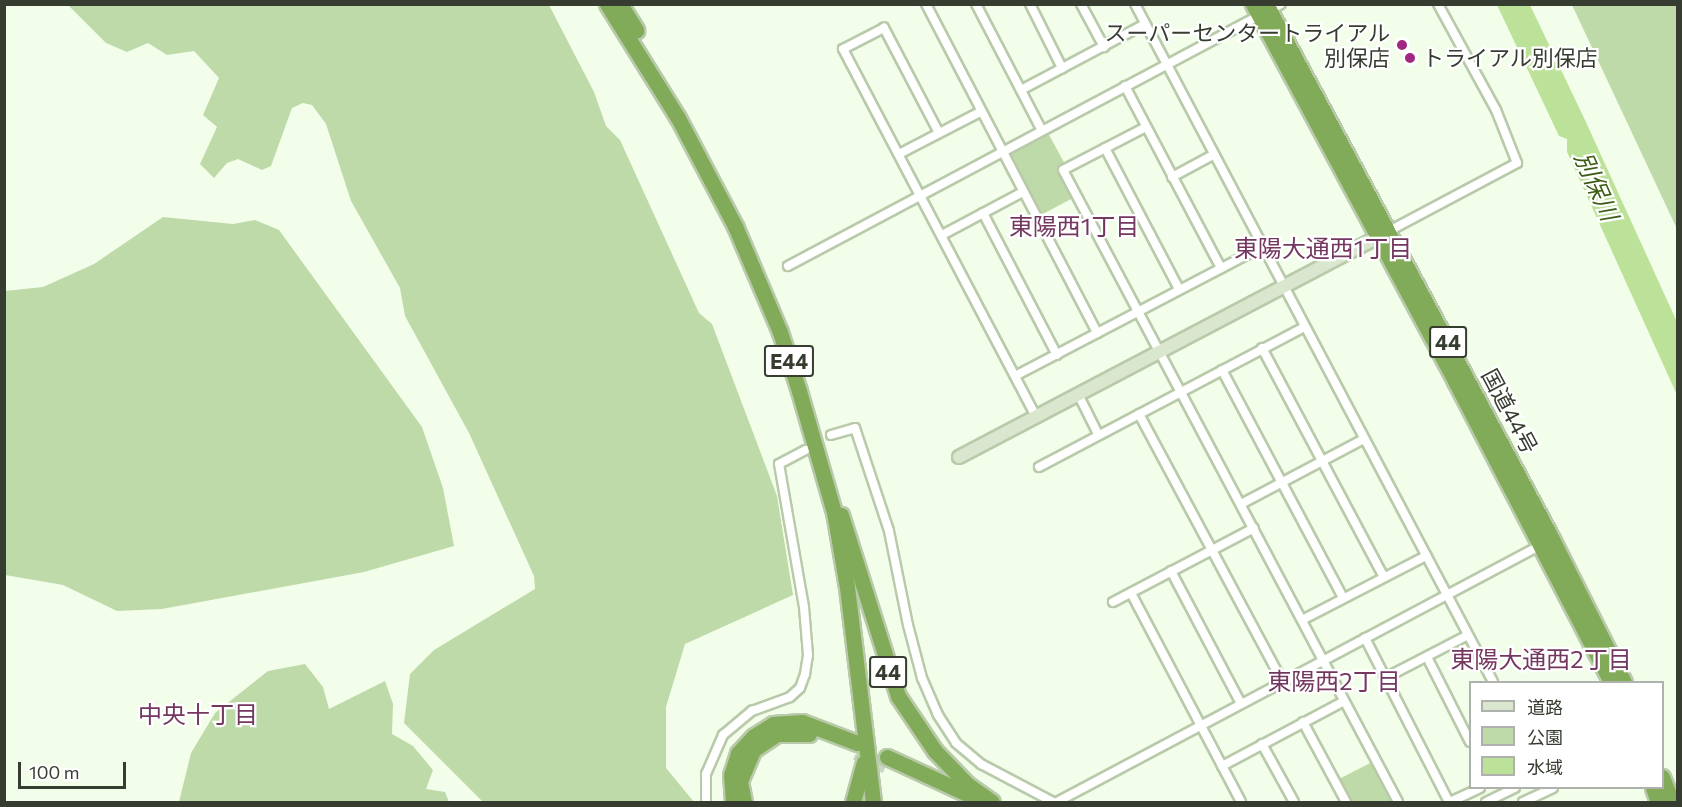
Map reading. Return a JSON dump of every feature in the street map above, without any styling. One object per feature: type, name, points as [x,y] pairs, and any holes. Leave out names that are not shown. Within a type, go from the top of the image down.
[{"type":"highway","name":"E44","points":[[608,4],[707,171],[780,332],[819,452],[834,512],[872,755]]},
{"type":"highway","name":"E44","points":[[620,4],[709,158],[758,262],[805,388],[839,510],[865,654],[872,755]]},
{"type":"highway","name":"国道44号","points":[[1266,8],[1546,542],[1623,681]]},
{"type":"highway","name":"44","points":[[839,510],[898,696],[940,757],[992,802]]},
{"type":"highway","name":"国道44号","points":[[1546,542],[1611,681]]},
{"type":"highway","name":"44","points":[[853,802],[864,771],[865,719]]},
{"type":"highway","points":[[733,802],[730,787],[734,763],[746,743],[763,729],[786,721],[802,722],[965,802]]},
{"type":"highway","points":[[744,802],[740,781],[753,750],[767,737],[800,732],[872,755],[988,802]]},
{"type":"highway","points":[[872,755],[873,802]]},
{"type":"highway","points":[[872,755],[880,802]]},
{"type":"highway","points":[[1664,782],[1672,802]]},
{"type":"street","points":[[926,4],[980,112],[1097,333]]},
{"type":"street","points":[[976,4],[1042,131]]},
{"type":"street","points":[[1030,4],[1062,68]]},
{"type":"street","points":[[1081,4],[1104,47]]},
{"type":"street","points":[[1135,4],[1492,681]]},
{"type":"street","points":[[959,457],[1517,163],[1496,110],[1437,4]]},
{"type":"street","points":[[788,266],[1042,131],[1266,8]]},
{"type":"street","points":[[1021,90],[1146,24]]},
{"type":"street","points":[[939,133],[884,28],[843,49],[1036,416]]},
{"type":"street","points":[[1125,86],[1221,268]]},
{"type":"street","points":[[899,154],[980,112]]},
{"type":"street","points":[[1146,127],[1063,170],[1398,802]]},
{"type":"street","points":[[1105,148],[1179,289]]},
{"type":"street","points":[[1172,177],[1213,155]]},
{"type":"street","points":[[942,235],[1023,192]]},
{"type":"street","points":[[983,213],[1057,355]]},
{"type":"street","points":[[1015,376],[1262,247]]},
{"type":"street","points":[[1039,467],[1304,327]]},
{"type":"street","points":[[1262,348],[1384,577]]},
{"type":"street","points":[[1222,370],[1343,598]]},
{"type":"street","points":[[1078,394],[1098,434]]},
{"type":"street","points":[[1139,414],[1282,681]]},
{"type":"street","points":[[831,435],[855,428],[889,531],[908,625],[922,678],[938,715],[956,743],[981,764],[1055,802],[1546,542]]},
{"type":"street","points":[[1241,504],[1364,439]]},
{"type":"street","points":[[706,802],[706,774],[723,735],[752,711],[790,697],[800,688],[805,674],[808,655],[804,607],[779,464],[805,450]]},
{"type":"street","points":[[1113,602],[1254,528]]},
{"type":"street","points":[[1302,620],[1426,556]]},
{"type":"street","points":[[1171,572],[1241,704]]},
{"type":"street","points":[[1131,593],[1241,802]]},
{"type":"street","points":[[1385,678],[1468,635]]},
{"type":"street","points":[[1365,638],[1450,802],[1478,789]]},
{"type":"street","points":[[1427,657],[1469,740]]},
{"type":"street","points":[[1222,766],[1344,701]]},
{"type":"street","points":[[1303,722],[1346,802]]},
{"type":"street","points":[[1262,744],[1294,802]]},
{"type":"street","points":[[1486,802],[1513,789]]},
{"type":"street","points":[[1523,802],[1548,789]]},
{"type":"green space","points":[[68,5],[549,5],[594,92],[606,126],[620,140],[699,313],[712,324],[777,496],[793,595],[685,644],[666,707],[666,768],[694,802],[483,802],[404,723],[410,674],[434,650],[535,589],[534,576],[469,433],[405,316],[400,288],[351,201],[326,124],[312,105],[303,103],[292,108],[271,166],[262,170],[238,159],[227,163],[214,178],[200,164],[217,127],[203,115],[219,78],[194,51],[167,55],[148,43],[127,52],[106,43]]},
{"type":"green space","points":[[1572,5],[1677,5],[1677,229]]},
{"type":"green space","points":[[1048,133],[1065,164],[1057,169],[1073,198],[1041,215],[1009,155]]},
{"type":"green space","points":[[163,217],[233,224],[255,220],[279,230],[422,427],[443,488],[454,546],[364,572],[162,609],[117,611],[63,585],[5,575],[5,291],[43,287],[94,264]]},
{"type":"green space","points":[[305,664],[323,687],[329,709],[385,681],[393,704],[392,734],[413,746],[433,770],[426,789],[445,792],[449,802],[179,802],[191,753],[215,713],[268,671]]},
{"type":"green space","points":[[1372,762],[1393,802],[1352,802],[1339,779]]},
{"type":"water","name":"別保川","points":[[1497,5],[1530,5],[1585,120],[1677,322],[1677,395],[1567,152],[1567,139],[1559,136]]},
{"type":"tunnel","points":[[856,752],[886,766]]},
{"type":"place","name":"スーパーセンタートライアル 別保店","points":[[1402,45]]},
{"type":"place","name":"トライアル別保店","points":[[1410,58]]},
{"type":"district","name":"東陽西1丁目","points":[[1074,226]]},
{"type":"district","name":"東陽大通西1丁目","points":[[1323,248]]},
{"type":"district","name":"東陽大通西2丁目","points":[[1541,659]]},
{"type":"district","name":"東陽西2丁目","points":[[1334,681]]},
{"type":"district","name":"中央十丁目","points":[[198,714]]}]
